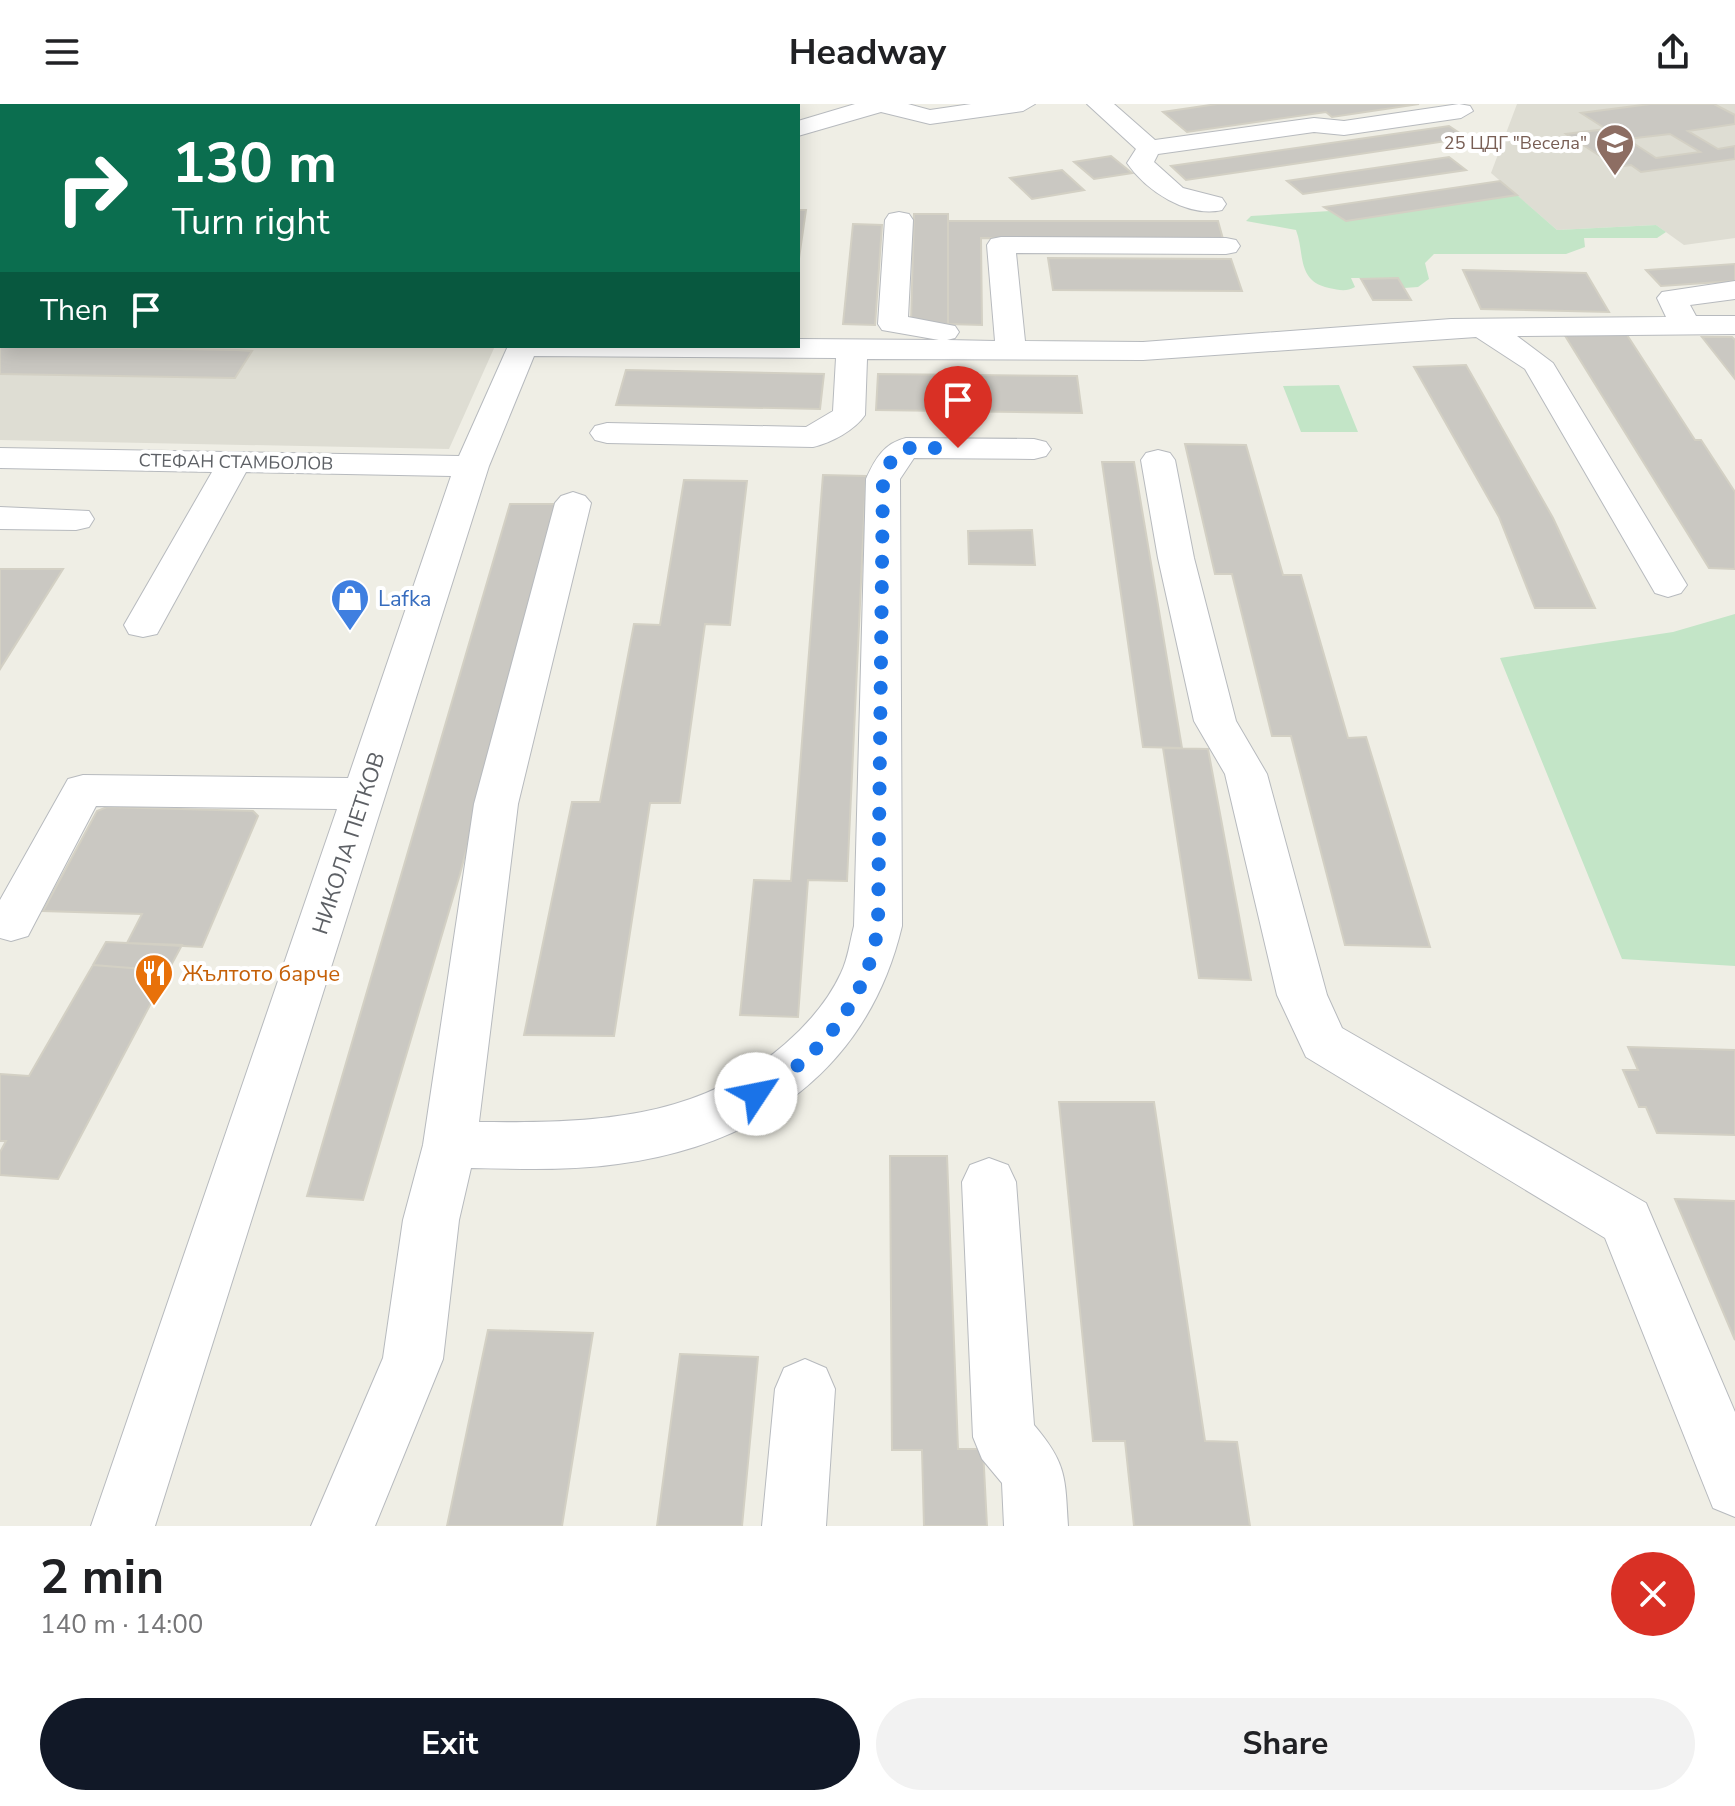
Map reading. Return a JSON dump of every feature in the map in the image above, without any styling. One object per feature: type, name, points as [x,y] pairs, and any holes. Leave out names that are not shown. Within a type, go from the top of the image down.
[{"type":"street","points":[[800,128],[880,104],[930,117],[1023,104]]},
{"type":"street","points":[[1099,104],[1150,148]]},
{"type":"street","points":[[1213,204],[1174,194],[1140,163],[1150,148],[1314,125],[1344,128],[1461,111]]},
{"type":"street","points":[[899,220],[893,324],[946,333],[946,350]]},
{"type":"street","points":[[1011,350],[1001,245],[1226,246]]},
{"type":"street","points":[[1685,326],[1672,298],[1735,290]]},
{"type":"street","points":[[768,348],[1143,351],[1481,327],[1735,325]]},
{"type":"street","points":[[1481,327],[1537,363],[1668,585]]},
{"type":"street","name":"НИКОЛА ПЕТКОВ","points":[[123,1526],[472,466],[523,348]]},
{"type":"street","points":[[607,433],[813,437],[849,415],[852,349]]},
{"type":"street","points":[[450,1145],[620,1141],[690,1125],[777,1082],[840,1024],[860,991],[873,959],[878,926],[883,479],[891,461],[906,448],[1034,449]]},
{"type":"street","name":"СТЕФАН СТАМБОЛОВ","points":[[0,458],[472,466]]},
{"type":"street","points":[[1158,460],[1176,558],[1215,721],[1246,774],[1302,995],[1324,1042],[1626,1221],[1735,1486]]},
{"type":"street","points":[[143,625],[235,462]]},
{"type":"street","points":[[343,1526],[413,1359],[431,1220],[450,1145],[496,804],[573,503]]},
{"type":"street","points":[[0,518],[76,519]]},
{"type":"street","points":[[11,923],[83,790],[365,794]]},
{"type":"street","points":[[989,1182],[1004,1437],[1033,1472],[1036,1526]]},
{"type":"street","points":[[794,1526],[805,1389]]},
{"type":"shaded area","name":"25 ЦДГ \"Весела\"","points":[[1517,104],[1735,104],[1735,238],[1684,245],[1656,225],[1557,230],[1491,173]]},
{"type":"shaded area","points":[[0,348],[494,348],[449,449],[0,440]]},
{"type":"green space","points":[[1517,195],[1557,230],[1656,225],[1666,232],[1657,238],[1584,238],[1585,247],[1566,254],[1434,254],[1425,263],[1429,279],[1418,287],[1404,288],[1398,278],[1351,278],[1355,287],[1342,290],[1318,284],[1306,273],[1296,230],[1246,221],[1251,216],[1330,211],[1346,221]]},
{"type":"green space","points":[[1339,385],[1358,432],[1301,432],[1283,386]]},
{"type":"green space","points":[[1735,614],[1735,966],[1622,959],[1500,658],[1673,632]]},
{"type":"building","points":[[1217,104],[1419,104],[1332,117],[1326,112],[1187,132],[1163,112]]},
{"type":"building","points":[[1650,104],[1714,104],[1735,115],[1735,124],[1688,131],[1718,149],[1735,146],[1735,159],[1641,172],[1631,165],[1617,167],[1566,134],[1606,129],[1581,113]],"holes":[[[1670,134],[1700,152],[1656,158],[1627,139]]]},
{"type":"building","points":[[1449,126],[1467,138],[1186,180],[1171,166]]},
{"type":"building","points":[[1111,156],[1132,173],[1094,179],[1074,162]]},
{"type":"building","points":[[1449,157],[1466,170],[1303,194],[1287,181]]},
{"type":"building","points":[[1062,170],[1084,190],[1032,199],[1010,178]]},
{"type":"building","points":[[1500,181],[1517,195],[1346,221],[1324,207]]},
{"type":"building","points":[[800,210],[806,210],[800,251]]},
{"type":"building","points":[[914,214],[948,214],[948,324],[911,323]]},
{"type":"building","points":[[948,221],[1218,221],[1223,239],[981,238],[982,325],[948,324]]},
{"type":"building","points":[[853,224],[882,225],[875,325],[843,324]]},
{"type":"building","points":[[1048,258],[1231,259],[1242,291],[1053,290]]},
{"type":"building","points":[[1735,264],[1735,281],[1661,286],[1646,270]]},
{"type":"building","points":[[1463,270],[1586,273],[1609,312],[1481,309]]},
{"type":"building","points":[[1398,278],[1411,300],[1373,300],[1361,279]]},
{"type":"building","points":[[1564,334],[1627,335],[1695,440],[1701,440],[1735,492],[1735,569],[1709,568]]},
{"type":"building","points":[[1702,337],[1732,337],[1735,340],[1735,379]]},
{"type":"building","points":[[0,348],[252,351],[235,378],[0,374]]},
{"type":"building","points":[[1466,365],[1553,518],[1595,608],[1535,608],[1499,517],[1414,367]]},
{"type":"building","points":[[626,370],[824,374],[820,409],[616,405]]},
{"type":"building","points":[[878,374],[1077,376],[1082,413],[876,410]]},
{"type":"building","points":[[1185,444],[1246,445],[1283,575],[1301,575],[1348,738],[1366,737],[1430,947],[1345,945],[1291,736],[1272,736],[1232,574],[1215,574]]},
{"type":"building","points":[[1102,462],[1134,462],[1182,748],[1143,747]]},
{"type":"building","points":[[823,475],[866,476],[847,881],[808,880],[798,1017],[740,1015],[754,880],[791,881]]},
{"type":"building","points":[[684,480],[747,481],[730,625],[705,624],[680,803],[650,803],[614,1036],[524,1035],[572,802],[600,802],[634,624],[660,625]]},
{"type":"building","points":[[510,504],[558,504],[460,874],[363,1200],[307,1196]]},
{"type":"building","points":[[1032,530],[1035,565],[969,564],[968,531]]},
{"type":"building","points":[[0,569],[63,569],[0,669]]},
{"type":"building","points":[[1163,748],[1208,749],[1251,980],[1199,978]]},
{"type":"building","points":[[107,807],[253,811],[258,816],[202,947],[127,943],[142,914],[43,911],[97,811]]},
{"type":"building","points":[[106,942],[182,945],[168,971],[93,965]]},
{"type":"building","points":[[93,965],[168,971],[58,1179],[0,1175],[0,1152],[6,1141],[0,1141],[0,1074],[29,1076]]},
{"type":"building","points":[[1628,1047],[1735,1050],[1735,1135],[1657,1133],[1646,1107],[1639,1107],[1623,1070],[1638,1070]]},
{"type":"building","points":[[1059,1102],[1154,1102],[1205,1441],[1237,1442],[1250,1526],[1134,1526],[1125,1441],[1093,1441]]},
{"type":"building","points":[[890,1156],[947,1156],[958,1449],[983,1449],[987,1526],[924,1526],[922,1450],[892,1450]]},
{"type":"building","points":[[1675,1199],[1735,1201],[1735,1340]]},
{"type":"building","points":[[488,1330],[593,1333],[562,1526],[447,1526]]},
{"type":"building","points":[[680,1354],[758,1357],[742,1526],[657,1526]]},
{"type":"place","name":"25 ЦДГ \"Весела\"","points":[[1615,177]]},
{"type":"place","name":"Lafka","points":[[350,632]]},
{"type":"place","name":"Жълтото барче","points":[[154,1007]]},
{"type":"route","points":[[756,1094],[777,1082],[840,1024],[860,991],[873,959],[878,926],[883,479],[891,461],[906,448],[958,448]]}]
